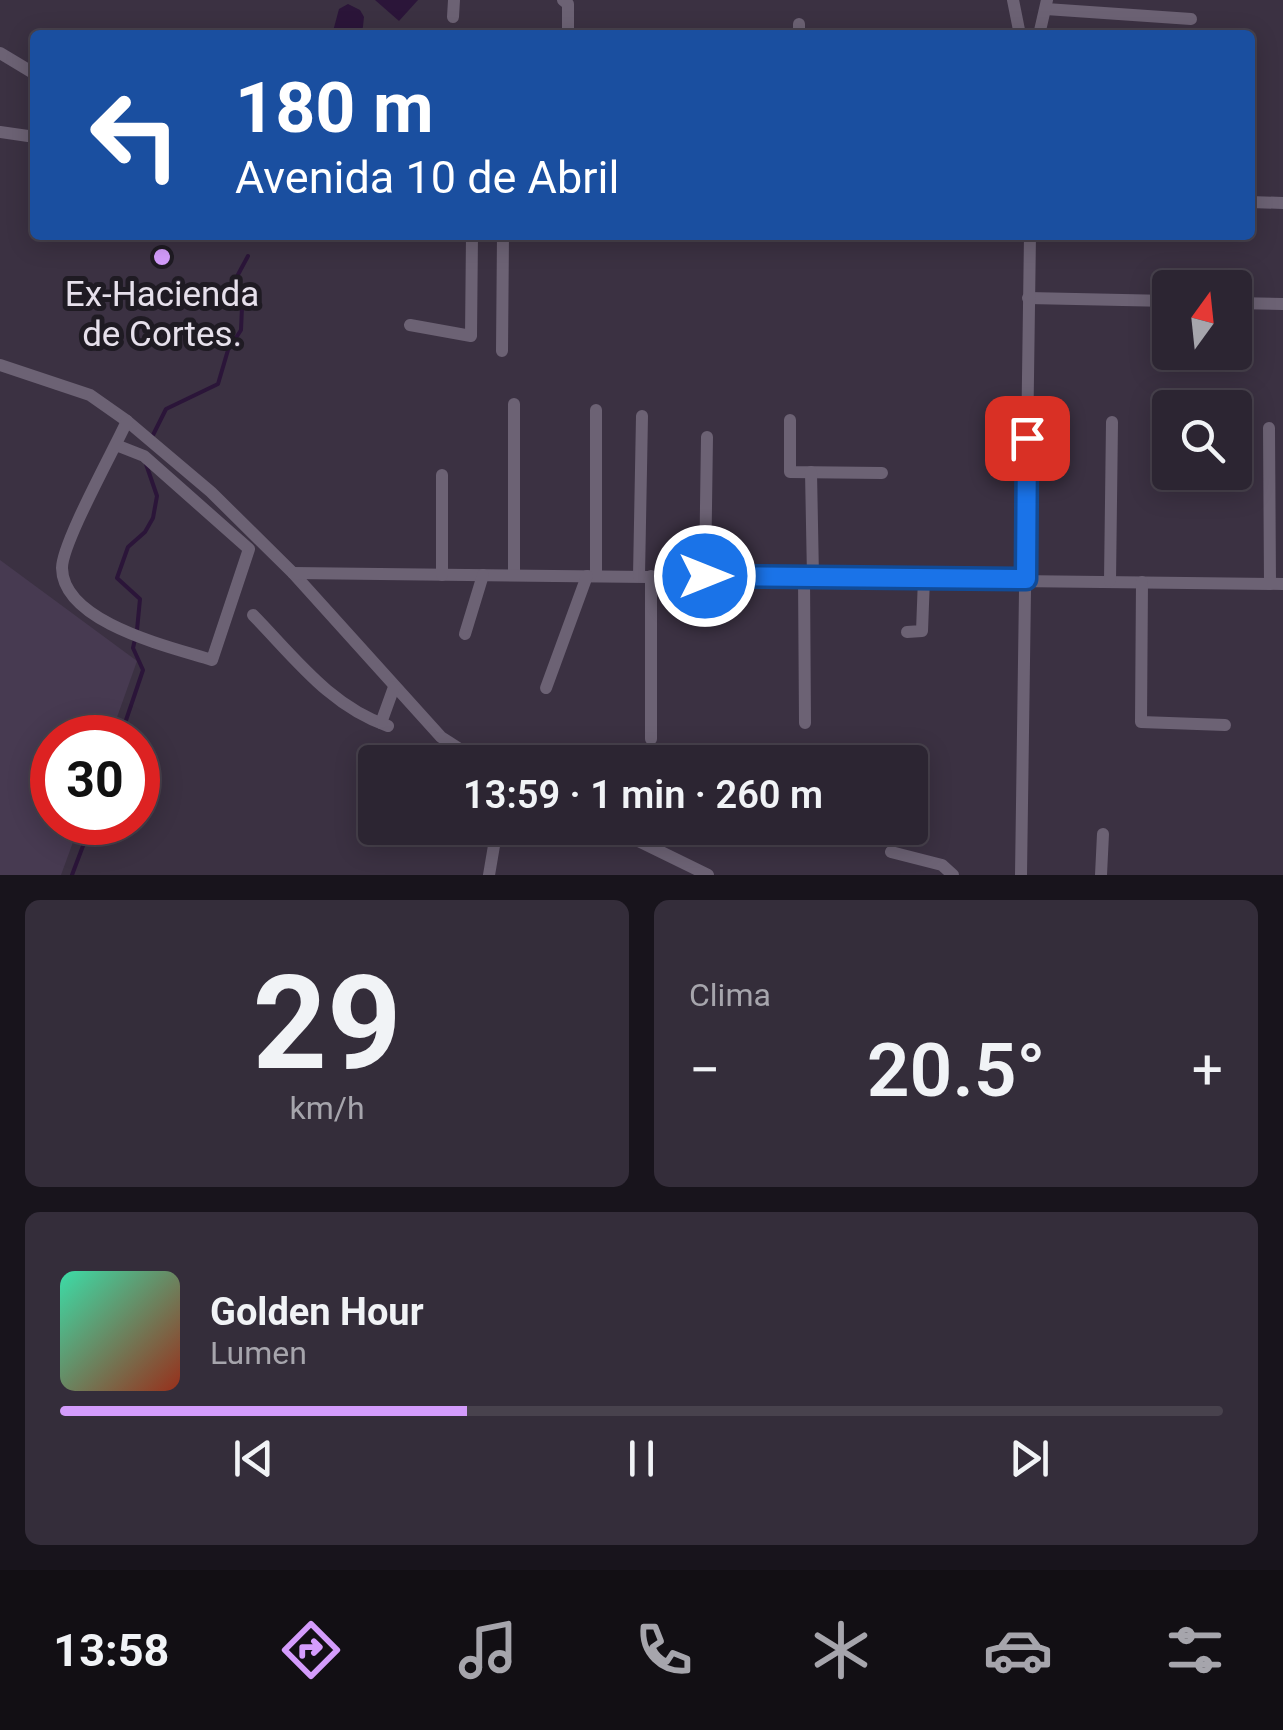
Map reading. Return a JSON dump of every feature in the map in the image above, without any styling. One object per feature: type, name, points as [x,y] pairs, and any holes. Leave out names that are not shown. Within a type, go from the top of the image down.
[{"type":"street","points":[[454,0],[454,17]]},
{"type":"street","points":[[568,1],[568,30]]},
{"type":"street","points":[[1014,7],[1030,19],[1046,8],[1191,19]]},
{"type":"street","points":[[0,53],[30,71]]},
{"type":"street","points":[[0,132],[30,136]]},
{"type":"street","points":[[1255,202],[1283,202]]},
{"type":"street","points":[[410,325],[471,336],[472,240]]},
{"type":"street","points":[[502,240],[502,352]]},
{"type":"street","points":[[1021,875],[1030,240]]},
{"type":"street","points":[[1028,298],[1152,301]]},
{"type":"street","points":[[1252,303],[1283,304]]},
{"type":"street","points":[[0,366],[90,395],[128,420],[211,492],[293,574],[441,737],[453,745]]},
{"type":"street","points":[[514,404],[514,575]]},
{"type":"street","points":[[546,688],[592,576],[596,410]]},
{"type":"street","points":[[642,416],[651,739]]},
{"type":"street","points":[[116,445],[144,456],[248,549],[212,660],[107,624],[71,594],[64,581],[64,554],[116,445],[128,420]]},
{"type":"street","points":[[790,420],[790,472],[882,473]]},
{"type":"street","points":[[1110,581],[1112,422]]},
{"type":"street","points":[[293,574],[1276,584],[1269,428]]},
{"type":"street","points":[[705,576],[707,437]]},
{"type":"street","points":[[805,723],[812,472]]},
{"type":"street","points":[[442,475],[442,574]]},
{"type":"street","points":[[465,634],[483,575]]},
{"type":"street","points":[[906,632],[922,632],[924,578]]},
{"type":"street","points":[[1142,582],[1141,722],[1225,725]]},
{"type":"street","points":[[254,615],[332,697],[356,714],[384,725],[394,687]]},
{"type":"street","points":[[1102,875],[1103,834]]},
{"type":"street","points":[[489,875],[494,845]]},
{"type":"street","points":[[647,845],[708,875]]},
{"type":"street","points":[[891,852],[942,865],[953,875]]},
{"type":"shaded area","points":[[375,0],[418,0],[399,21]]},
{"type":"shaded area","points":[[348,4],[360,10],[364,17],[363,30],[333,30],[339,9]]},
{"type":"shaded area","points":[[0,560],[137,661],[118,715],[30,715],[30,845],[72,845],[61,875],[0,875]]},
{"type":"waterway","points":[[153,435],[166,409],[218,384],[228,350],[241,330],[242,307],[234,282],[248,256]]},
{"type":"waterway","points":[[137,630],[140,599],[117,578],[128,547],[145,532],[153,518],[157,496],[146,464]]},
{"type":"waterway","points":[[128,715],[143,670],[133,648],[135,639]]},
{"type":"waterway","points":[[72,875],[83,845]]},
{"type":"place","name":"Ex-Hacienda de Cortes.","points":[[162,257]]},
{"type":"route","points":[[705,576],[1026,579],[1027,438]]}]
